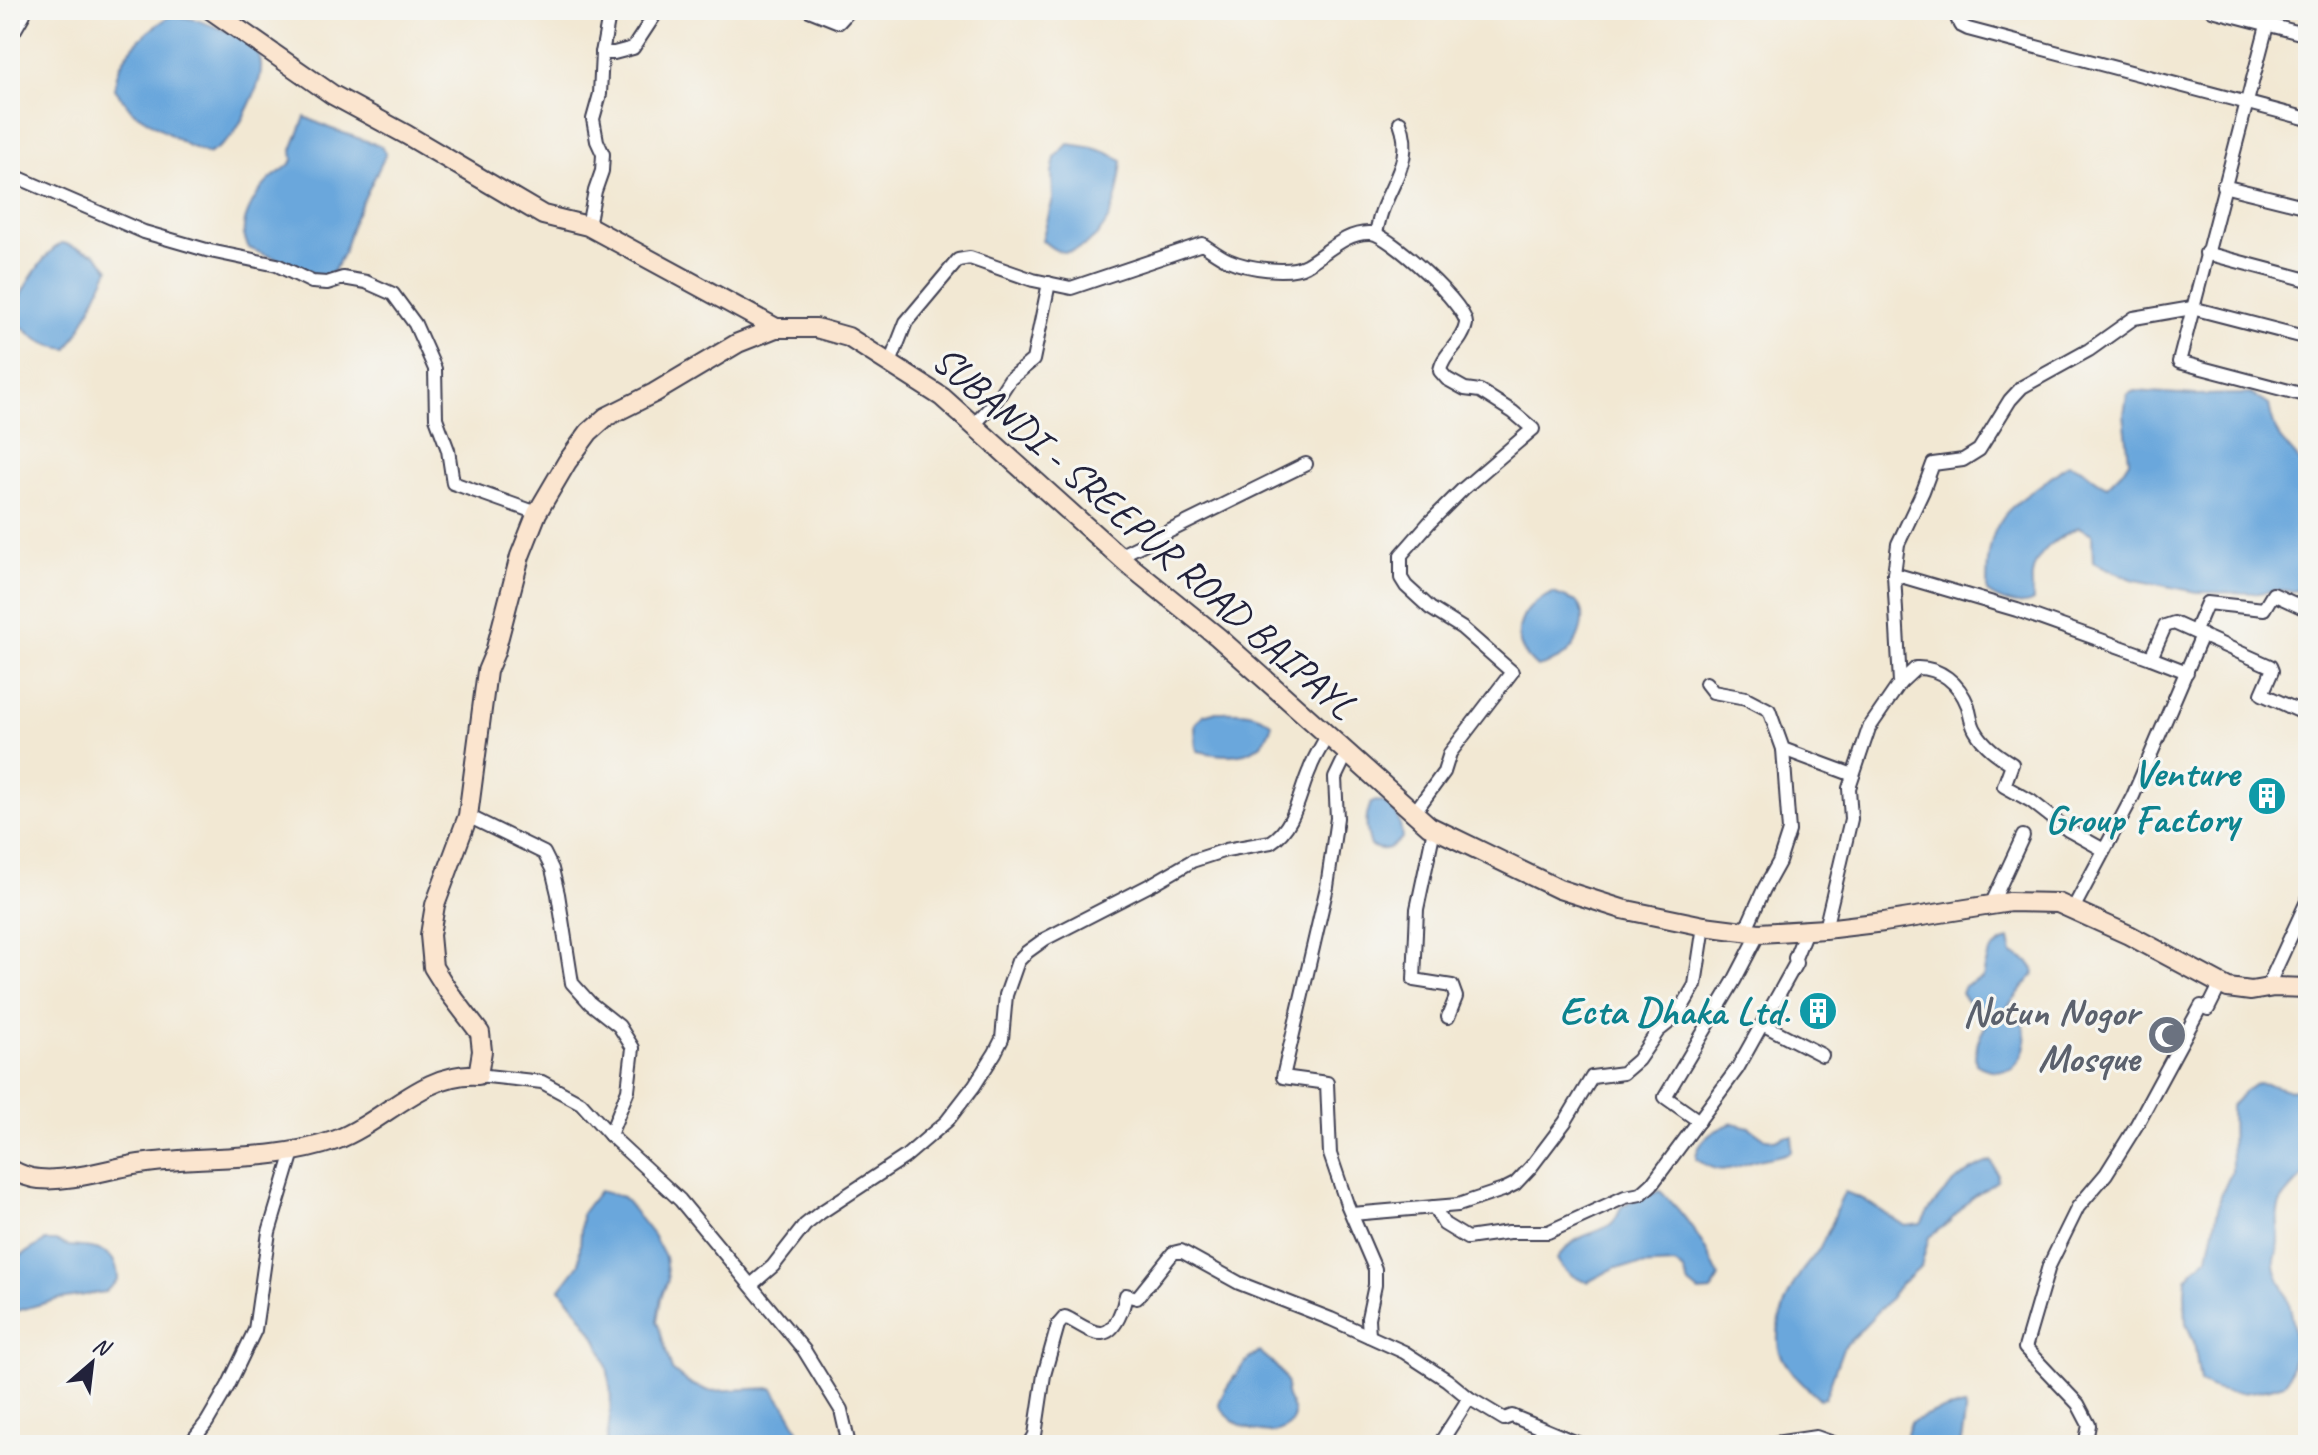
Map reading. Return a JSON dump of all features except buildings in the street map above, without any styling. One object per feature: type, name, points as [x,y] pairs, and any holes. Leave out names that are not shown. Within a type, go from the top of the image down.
[{"type":"street","points":[[211,10],[333,95],[543,215],[588,226],[776,328]]},
{"type":"street","points":[[588,226],[602,171],[603,154],[593,119],[600,94],[602,53],[610,10]]},
{"type":"street","points":[[602,53],[633,48],[658,10]]},
{"type":"street","points":[[809,10],[839,22],[850,10]]},
{"type":"street","points":[[1959,10],[1957,18],[1960,25],[1968,29],[2308,119]]},
{"type":"street","points":[[2212,10],[2308,35]]},
{"type":"street","points":[[2271,10],[2179,362],[2308,396]]},
{"type":"street","points":[[10,14],[26,12]]},
{"type":"street","points":[[10,38],[26,12]]},
{"type":"street","points":[[1376,233],[1382,209],[1400,175],[1405,136],[1400,122]]},
{"type":"street","points":[[10,174],[144,232],[210,251],[277,265],[312,282],[327,283],[343,278],[366,282],[393,294],[415,324],[435,369],[436,418],[448,450],[453,483],[537,513]]},
{"type":"street","points":[[2223,186],[2308,207]]},
{"type":"street","points":[[890,363],[906,322],[958,260],[970,258],[1071,288],[1202,244],[1230,261],[1288,271],[1305,266],[1328,248],[1361,232],[1376,233],[1394,244],[1450,297],[1465,316],[1466,325],[1460,339],[1441,362],[1440,371],[1447,379],[1465,389],[1480,391],[1533,429],[1487,466],[1401,555],[1401,578],[1406,586],[1430,608],[1462,628],[1512,672],[1450,753],[1444,772],[1414,813]]},
{"type":"street","points":[[2206,253],[2308,280]]},
{"type":"street","points":[[974,425],[1010,379],[1033,360],[1049,283]]},
{"type":"street","points":[[1900,683],[1894,574],[1898,544],[1933,464],[1963,460],[1979,450],[2010,400],[2022,387],[2089,350],[2134,318],[2192,308],[2308,338]]},
{"type":"street","name":"SUBANDI - SREEPUR ROAD BAIPAYL","points":[[478,1075],[482,1051],[480,1033],[433,967],[430,935],[435,905],[468,816],[487,671],[495,652],[520,556],[537,513],[567,462],[589,432],[606,417],[654,393],[738,343],[776,328],[816,328],[848,337],[942,397],[1119,556],[1218,637],[1434,829],[1559,889],[1622,909],[1704,926],[1752,932],[1816,928],[2010,902],[2058,903],[2129,935],[2228,988],[2251,991],[2308,988]]},
{"type":"street","points":[[1119,556],[1306,464]]},
{"type":"street","points":[[1894,574],[2017,610],[2187,672]]},
{"type":"street","points":[[2073,909],[2133,796],[2187,672],[2207,603],[2264,609],[2273,594],[2308,610]]},
{"type":"street","points":[[2151,658],[2165,626],[2174,623],[2270,666],[2272,671],[2262,694],[2308,715]]},
{"type":"street","points":[[1434,1207],[1444,1224],[1467,1238],[1509,1232],[1548,1232],[1625,1197],[1641,1194],[1652,1184],[1737,1069],[1796,963],[1802,937],[1816,928],[1851,819],[1849,788],[1869,728],[1900,683],[1916,668],[1931,668],[1953,681],[1967,702],[1975,730],[1991,750],[2012,764],[2004,786],[2031,801],[2068,830],[2104,850]]},
{"type":"street","points":[[1699,1121],[1665,1097],[1734,981],[1764,889],[1779,862],[1789,831],[1783,749],[1769,710],[1746,698],[1713,692],[1706,683]]},
{"type":"street","points":[[751,1285],[773,1266],[805,1225],[905,1157],[947,1121],[990,1063],[1002,1039],[1006,995],[1018,961],[1027,952],[1045,939],[1192,861],[1277,838],[1294,811],[1309,769],[1328,734]]},
{"type":"street","points":[[1783,749],[1853,775]]},
{"type":"street","points":[[1347,753],[1335,778],[1337,818],[1327,887],[1283,1077],[1327,1083],[1330,1154],[1375,1269],[1368,1318],[1369,1336]]},
{"type":"street","points":[[468,816],[544,853],[552,869],[558,894],[572,983],[590,1003],[619,1026],[633,1048],[628,1090],[610,1135]]},
{"type":"street","points":[[1434,829],[1417,909],[1414,980],[1452,986],[1456,997],[1448,1017]]},
{"type":"street","points":[[1991,905],[2023,836]]},
{"type":"street","points":[[2267,988],[2308,899]]},
{"type":"street","points":[[1352,1214],[1458,1205],[1515,1184],[1565,1122],[1592,1077],[1623,1073],[1638,1060],[1658,1031],[1677,1016],[1695,985],[1704,926]]},
{"type":"street","points":[[2085,1445],[2089,1425],[2078,1404],[2025,1348],[2049,1266],[2078,1207],[2106,1174],[2201,1006],[2208,1009],[2220,985]]},
{"type":"street","points":[[1762,1024],[1822,1055]]},
{"type":"street","points":[[10,1169],[23,1176],[58,1179],[149,1162],[293,1152],[338,1139],[439,1080],[468,1074],[542,1082],[581,1103],[610,1135],[680,1200],[804,1350],[841,1410],[849,1445]]},
{"type":"street","points":[[189,1445],[228,1386],[255,1330],[269,1232],[293,1152]]},
{"type":"street","points":[[1029,1445],[1035,1435],[1044,1375],[1058,1325],[1063,1318],[1100,1334],[1108,1332],[1118,1318],[1126,1295],[1137,1298],[1173,1253],[1181,1251],[1239,1283],[1404,1352],[1504,1419],[1512,1416],[1582,1445]]},
{"type":"street","points":[[1439,1445],[1469,1398]]},
{"type":"street","points":[[1760,1445],[1816,1437],[1839,1445]]},
{"type":"water","points":[[171,16],[195,20],[235,35],[255,49],[260,58],[260,79],[240,123],[228,140],[208,154],[187,145],[132,111],[115,89],[118,71],[128,53],[148,32]]},
{"type":"water","points":[[305,117],[381,146],[386,154],[354,219],[343,254],[333,272],[321,278],[249,248],[244,235],[245,220],[257,195],[293,160],[292,150]]},
{"type":"water","points":[[1068,144],[1103,151],[1122,161],[1115,201],[1105,225],[1087,243],[1075,250],[1061,252],[1042,240],[1053,199],[1055,158]]},
{"type":"water","points":[[63,243],[96,254],[109,269],[68,349],[46,344],[34,337],[17,322],[16,314],[22,293],[35,272],[49,253]]},
{"type":"water","points":[[2134,391],[2195,395],[2252,394],[2269,405],[2278,434],[2308,477],[2308,587],[2259,593],[2197,592],[2131,579],[2093,562],[2092,534],[2079,527],[2056,540],[2038,559],[2032,576],[2033,601],[2016,604],[1987,592],[1991,543],[2003,517],[2016,504],[2068,464],[2107,486],[2122,471],[2129,460],[2124,414],[2127,395]]},
{"type":"water","points":[[1553,593],[1577,602],[1582,613],[1581,628],[1569,651],[1552,663],[1537,667],[1521,646],[1520,626],[1531,607]]},
{"type":"water","points":[[1213,712],[1252,714],[1272,724],[1261,744],[1242,754],[1221,755],[1198,751],[1195,724],[1203,715]]},
{"type":"water","points":[[1376,801],[1392,809],[1398,819],[1402,838],[1384,849],[1371,846],[1367,830],[1369,809],[1371,803]]},
{"type":"water","points":[[2009,939],[2012,954],[2029,963],[2035,973],[2008,1006],[2007,1015],[2022,1022],[2024,1028],[2023,1053],[2012,1069],[1993,1070],[1976,1064],[1975,1057],[1979,1038],[1992,1015],[1988,1007],[1969,1002],[1961,993],[1964,986],[1983,978],[1990,954]]},
{"type":"water","points":[[2257,1083],[2288,1090],[2308,1088],[2308,1129],[2299,1150],[2308,1161],[2308,1170],[2280,1204],[2277,1218],[2279,1244],[2275,1262],[2291,1310],[2294,1332],[2292,1365],[2284,1384],[2242,1393],[2221,1391],[2200,1382],[2194,1341],[2186,1324],[2185,1291],[2186,1279],[2208,1257],[2221,1195],[2232,1171],[2231,1106]]},
{"type":"water","points":[[1733,1123],[1749,1127],[1766,1139],[1793,1136],[1791,1151],[1725,1170],[1712,1168],[1696,1159],[1703,1141]]},
{"type":"water","points":[[1991,1161],[1998,1174],[1997,1181],[1971,1199],[1929,1237],[1921,1267],[1901,1284],[1843,1348],[1825,1398],[1819,1399],[1782,1357],[1779,1326],[1790,1292],[1819,1249],[1845,1192],[1863,1199],[1905,1226],[1921,1224],[1950,1186]]},
{"type":"water","points":[[599,1191],[623,1197],[653,1235],[665,1257],[668,1280],[657,1321],[672,1370],[688,1383],[709,1391],[772,1388],[791,1415],[804,1445],[606,1445],[611,1398],[605,1361],[588,1326],[560,1289],[579,1264],[582,1213]]},
{"type":"water","points":[[1660,1191],[1687,1220],[1708,1253],[1719,1277],[1712,1291],[1699,1292],[1675,1264],[1616,1267],[1588,1282],[1570,1274],[1557,1259],[1578,1239],[1611,1224],[1621,1207]]},
{"type":"water","points":[[45,1241],[58,1241],[103,1252],[114,1261],[118,1280],[105,1292],[59,1299],[10,1313],[10,1255],[22,1255]]},
{"type":"water","points":[[1260,1352],[1284,1377],[1294,1413],[1285,1429],[1275,1432],[1264,1433],[1242,1425],[1224,1412],[1219,1404],[1236,1374]]},
{"type":"water","points":[[1965,1406],[1960,1445],[1907,1445],[1911,1422],[1938,1411]]},
{"type":"place","name":"Venture Group Factory","points":[[2267,796]]},
{"type":"place","name":"Ecta Dhaka Ltd.","points":[[1818,1011]]},
{"type":"place","name":"Notun Nogor Mosque","points":[[2167,1035]]}]
